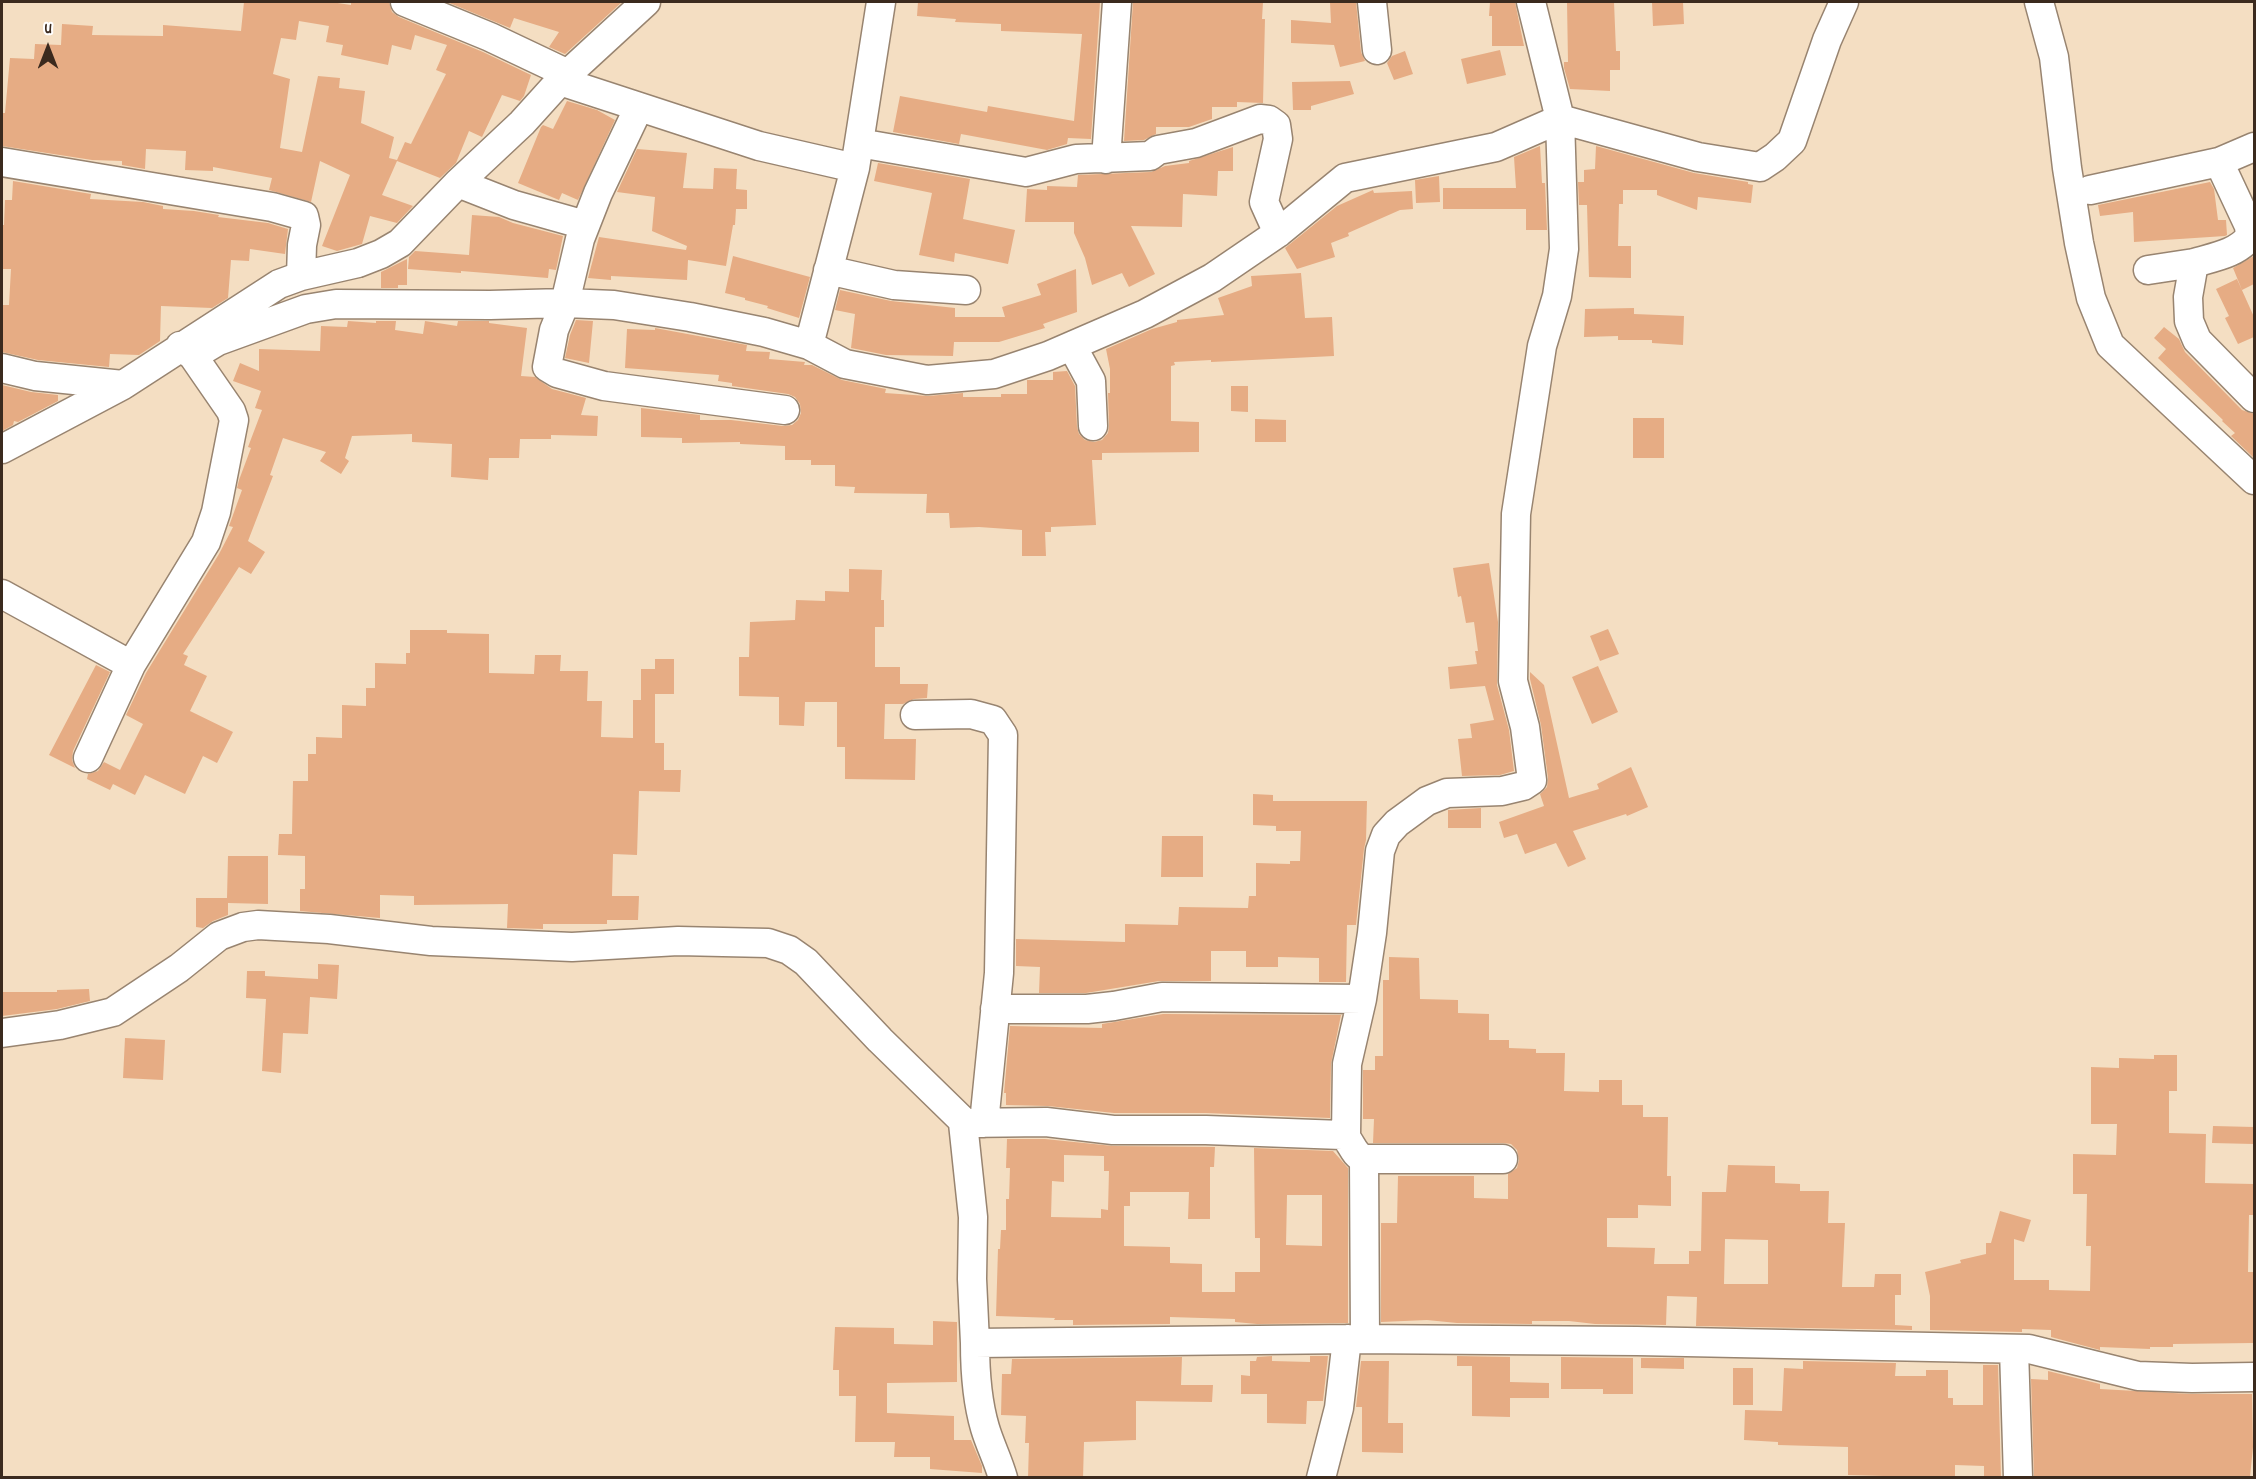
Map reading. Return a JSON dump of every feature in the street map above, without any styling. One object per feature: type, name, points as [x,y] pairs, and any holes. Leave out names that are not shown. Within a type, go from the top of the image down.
[{"type":"street","points":[[405,2],[490,37],[564,77],[639,107],[759,146],[1026,172],[1076,159],[1150,156],[1158,150],[1196,142],[1260,119],[1269,120],[1276,125],[1278,139],[1264,202],[1278,233]]},
{"type":"street","points":[[187,351],[243,306],[279,284],[301,276],[358,263],[400,243],[458,183],[522,123],[564,77],[646,2]]},
{"type":"street","points":[[809,345],[857,155],[881,2]]},
{"type":"street","points":[[1106,159],[1117,2]]},
{"type":"street","points":[[1372,2],[1377,51]]},
{"type":"street","points":[[1503,1159],[1364,1159],[1355,1152],[1346,1136],[1347,1064],[1362,999],[1372,933],[1380,851],[1386,835],[1397,823],[1427,801],[1447,793],[1502,791],[1523,786],[1532,780],[1525,727],[1513,681],[1516,514],[1542,346],[1557,296],[1564,249],[1560,119],[1531,2]]},
{"type":"street","points":[[2,448],[187,351],[306,309],[336,304],[565,303],[614,305],[690,316],[764,332],[809,345],[846,364],[927,380],[994,374],[1072,346],[1145,314],[1202,283],[1278,233],[1345,178],[1496,147],[1560,119],[1698,157],[1760,167],[1775,157],[1791,141],[1827,40],[1844,2]]},
{"type":"street","points":[[2039,2],[2054,57],[2067,168],[2079,243],[2091,298],[2110,345],[2254,480]]},
{"type":"street","points":[[639,107],[585,225],[565,303],[554,330],[547,367],[552,372],[604,386],[785,410]]},
{"type":"street","points":[[2090,190],[2219,162],[2254,147]]},
{"type":"street","points":[[2,162],[272,207],[304,216],[306,225],[302,244],[301,276]]},
{"type":"street","points":[[2148,270],[2194,263],[2229,253],[2252,239],[2219,162]]},
{"type":"street","points":[[458,183],[514,205],[585,225]]},
{"type":"street","points":[[2194,263],[2188,297],[2189,321],[2197,340],[2254,398]]},
{"type":"street","points":[[828,270],[894,285],[966,290]]},
{"type":"street","points":[[243,306],[272,322]]},
{"type":"street","points":[[1072,346],[1091,381],[1093,426]]},
{"type":"street","points":[[88,758],[131,665],[206,542],[216,512],[232,441],[233,415],[187,351]]},
{"type":"street","points":[[2,368],[35,376],[123,385]]},
{"type":"street","points":[[2,594],[131,665]]},
{"type":"street","points":[[915,715],[971,714],[993,720],[1003,735],[999,973],[995,1009],[973,1123],[972,1279],[975,1367],[980,1410],[1003,1478]]},
{"type":"street","points":[[2,1034],[60,1025],[113,1012],[187,962],[219,936],[243,927],[258,925],[329,929],[431,941],[572,947],[678,941],[768,942],[789,950],[807,962],[880,1040],[958,1114],[973,1123],[1046,1122],[1113,1130],[1346,1136]]},
{"type":"street","points":[[995,1009],[1087,1009],[1162,997],[1362,999]]},
{"type":"street","points":[[1321,1478],[1356,1339],[1364,1159]]},
{"type":"street","points":[[975,1343],[1356,1339],[1636,1341],[2029,1349],[2138,1376],[2254,1377]]},
{"type":"street","points":[[2014,1349],[2018,1478]]},
{"type":"building","points":[[244,2],[331,2],[351,5],[351,2],[389,2],[392,12],[399,17],[531,75],[520,101],[502,95],[482,137],[469,131],[456,163],[440,178],[397,161],[382,195],[413,206],[397,223],[370,216],[362,244],[337,251],[322,246],[350,175],[320,161],[311,202],[269,190],[272,178],[213,167],[213,171],[185,170],[186,151],[146,149],[145,169],[122,165],[122,161],[92,160],[2,146],[2,113],[5,113],[10,58],[34,59],[35,44],[61,45],[62,24],[93,26],[92,35],[163,36],[163,25],[241,31]],"holes":[[[299,21],[329,26],[326,42],[343,45],[341,55],[388,65],[392,45],[411,50],[415,35],[447,45],[436,70],[446,74],[411,144],[405,142],[397,160],[389,158],[394,137],[361,123],[365,91],[339,88],[340,78],[318,76],[302,152],[280,148],[290,79],[273,74],[281,38],[296,40]]]},
{"type":"building","points":[[447,2],[622,2],[565,54],[549,47],[559,32],[514,18],[510,28]]},
{"type":"building","points":[[918,2],[1100,2],[1091,139],[1068,138],[1067,144],[1047,150],[961,134],[959,144],[893,132],[900,96],[987,112],[988,106],[1074,121],[1082,34],[1001,31],[1001,24],[955,22],[956,19],[917,16]]},
{"type":"building","points":[[1133,2],[1263,2],[1262,19],[1265,19],[1263,103],[1237,102],[1237,107],[1212,107],[1212,119],[1189,127],[1156,127],[1156,134],[1144,140],[1124,141]]},
{"type":"building","points":[[1330,2],[1356,2],[1361,52],[1365,61],[1340,67],[1334,45],[1291,43],[1291,20],[1331,23]]},
{"type":"building","points":[[1490,2],[1515,2],[1524,46],[1492,46]]},
{"type":"building","points":[[1567,2],[1614,2],[1616,51],[1620,51],[1620,70],[1610,70],[1610,91],[1570,89],[1564,68],[1564,62],[1568,62]]},
{"type":"building","points":[[1652,2],[1683,2],[1684,24],[1653,26]]},
{"type":"building","points":[[1500,50],[1506,75],[1467,84],[1461,59]]},
{"type":"building","points":[[1405,51],[1413,74],[1394,80],[1387,63],[1392,56]]},
{"type":"building","points":[[1350,81],[1354,94],[1311,106],[1311,110],[1293,110],[1292,82]]},
{"type":"building","points":[[567,101],[597,110],[615,120],[578,200],[562,193],[559,200],[518,183],[541,127],[543,125],[553,129]]},
{"type":"building","points":[[1540,146],[1542,183],[1545,183],[1547,230],[1526,230],[1526,209],[1443,209],[1443,188],[1516,188],[1514,157]]},
{"type":"building","points":[[1596,146],[1694,173],[1748,182],[1753,185],[1751,203],[1698,197],[1697,210],[1657,195],[1657,190],[1623,190],[1623,204],[1619,204],[1618,246],[1631,246],[1631,278],[1589,277],[1587,205],[1579,205],[1578,182],[1584,182],[1584,170],[1595,169]]},
{"type":"building","points":[[1233,147],[1233,171],[1218,171],[1217,196],[1183,194],[1182,227],[1131,226],[1155,274],[1129,287],[1122,273],[1092,285],[1085,258],[1074,233],[1074,222],[1025,222],[1027,189],[1047,190],[1047,186],[1077,187],[1078,175],[1151,172],[1165,166],[1189,163],[1189,161]]},
{"type":"building","points":[[637,149],[687,153],[683,188],[713,189],[714,168],[737,169],[736,189],[747,190],[747,209],[736,209],[726,266],[688,260],[687,280],[611,276],[611,280],[588,278],[599,237],[686,250],[687,246],[652,231],[655,197],[617,192]]},
{"type":"building","points":[[878,163],[970,179],[963,219],[1015,230],[1008,264],[955,253],[954,262],[919,255],[932,193],[874,181]]},
{"type":"building","points":[[1439,176],[1440,202],[1416,203],[1415,180]]},
{"type":"building","points":[[13,181],[91,194],[90,199],[143,202],[163,206],[163,209],[194,211],[219,215],[218,217],[268,223],[288,229],[285,254],[250,249],[249,261],[231,260],[228,298],[212,308],[161,306],[160,341],[139,355],[110,354],[109,367],[38,360],[2,352],[2,305],[9,305],[11,269],[2,269],[2,225],[4,225],[5,200],[12,200]]},
{"type":"building","points":[[2210,182],[2214,189],[2218,220],[2226,220],[2227,235],[2225,236],[2134,242],[2133,212],[2100,216],[2098,205]]},
{"type":"building","points":[[1373,190],[1374,193],[1412,191],[1413,209],[1400,210],[1348,233],[1349,236],[1331,243],[1335,257],[1297,269],[1285,248],[1337,206]]},
{"type":"building","points":[[472,215],[499,217],[563,236],[556,270],[549,269],[548,278],[408,269],[409,257],[415,251],[469,255]]},
{"type":"building","points":[[733,256],[810,277],[799,318],[725,293]]},
{"type":"building","points":[[2254,256],[2254,284],[2242,290],[2233,268]]},
{"type":"building","points":[[407,259],[407,285],[398,285],[398,288],[381,288],[381,272]]},
{"type":"building","points":[[1076,269],[1077,312],[1043,324],[1045,328],[999,342],[954,342],[953,356],[886,355],[851,348],[855,314],[835,310],[840,290],[891,301],[955,308],[955,317],[1005,317],[1002,307],[1041,295],[1037,284]]},
{"type":"building","points":[[1301,273],[1305,318],[1332,317],[1334,356],[1174,362],[1175,365],[1171,366],[1171,421],[1199,422],[1199,452],[1102,453],[1102,460],[1092,460],[1096,525],[1051,527],[1051,532],[1045,532],[1046,556],[1022,556],[1022,530],[979,527],[950,528],[949,513],[926,513],[927,494],[854,493],[855,487],[835,486],[835,465],[811,465],[811,460],[785,460],[785,446],[740,444],[740,442],[682,443],[682,438],[641,437],[641,408],[700,415],[700,420],[731,420],[783,426],[792,425],[798,420],[801,413],[800,404],[795,397],[788,394],[732,386],[732,383],[718,381],[719,375],[625,368],[627,329],[655,330],[655,328],[747,345],[746,351],[770,352],[769,359],[805,362],[804,365],[812,365],[842,380],[886,389],[885,393],[928,396],[963,393],[963,397],[1027,394],[1027,380],[1053,380],[1053,372],[1067,371],[1075,386],[1079,434],[1085,440],[1094,442],[1102,440],[1108,433],[1109,426],[1110,369],[1106,349],[1152,329],[1177,322],[1177,320],[1224,315],[1218,298],[1252,286],[1251,276]]},
{"type":"building","points":[[2237,279],[2254,317],[2254,337],[2238,344],[2225,318],[2229,316],[2216,289]]},
{"type":"building","points":[[1634,308],[1634,314],[1684,316],[1683,345],[1652,343],[1652,340],[1618,340],[1618,336],[1584,337],[1585,309]]},
{"type":"building","points":[[576,320],[593,321],[589,363],[565,358]]},
{"type":"building","points":[[348,321],[376,323],[376,321],[396,321],[395,330],[423,334],[425,321],[457,326],[458,321],[489,321],[489,323],[527,328],[521,376],[535,377],[552,389],[586,398],[581,415],[598,416],[597,436],[551,435],[551,439],[520,439],[519,458],[489,458],[488,480],[451,477],[452,444],[412,442],[412,434],[352,436],[345,458],[349,461],[341,474],[320,461],[326,452],[283,438],[270,475],[273,476],[248,541],[265,552],[251,574],[239,567],[183,654],[188,656],[184,665],[207,676],[190,711],[233,732],[217,763],[203,756],[185,794],[145,775],[135,795],[113,784],[110,790],[87,779],[88,774],[98,771],[104,762],[120,770],[143,724],[126,715],[146,673],[233,527],[229,526],[242,490],[237,488],[251,448],[248,447],[262,410],[255,408],[261,391],[233,381],[240,363],[259,371],[259,349],[320,351],[321,326],[347,327]]},
{"type":"building","points":[[2164,327],[2179,339],[2185,352],[2242,410],[2254,414],[2254,458],[2231,436],[2235,433],[2223,420],[2158,358],[2166,349],[2154,338]]},
{"type":"building","points":[[2,385],[58,395],[58,401],[18,422],[14,421],[13,425],[2,431]]},
{"type":"building","points":[[1231,386],[1248,386],[1248,412],[1231,411]]},
{"type":"building","points":[[1633,418],[1664,418],[1664,458],[1633,458]]},
{"type":"building","points":[[1255,419],[1286,420],[1286,442],[1255,442]]},
{"type":"building","points":[[1489,563],[1498,622],[1497,685],[1509,730],[1514,771],[1500,775],[1462,776],[1458,739],[1472,738],[1470,724],[1494,720],[1485,686],[1450,689],[1448,667],[1477,664],[1475,651],[1478,651],[1474,622],[1466,623],[1461,596],[1458,597],[1453,568]]},
{"type":"building","points":[[849,569],[882,570],[881,600],[884,600],[884,627],[875,627],[875,667],[900,667],[900,684],[928,684],[927,698],[914,699],[903,704],[885,704],[884,739],[916,739],[915,780],[845,779],[845,747],[837,747],[837,702],[805,702],[804,726],[779,725],[779,697],[739,696],[739,657],[749,657],[750,622],[795,620],[796,600],[825,601],[825,591],[849,592]]},
{"type":"building","points":[[1608,629],[1619,654],[1600,661],[1590,636]]},
{"type":"building","points":[[410,630],[447,630],[447,633],[489,634],[489,673],[534,674],[535,655],[561,655],[560,671],[588,671],[587,701],[602,701],[601,737],[633,738],[633,700],[641,700],[641,669],[655,669],[655,659],[674,659],[674,694],[655,694],[655,743],[664,743],[664,770],[681,770],[680,792],[639,791],[637,855],[613,854],[612,896],[639,896],[638,920],[607,920],[607,924],[543,924],[543,929],[507,928],[508,904],[414,905],[414,896],[380,895],[380,918],[300,911],[300,889],[305,889],[305,856],[278,855],[279,834],[292,834],[293,781],[308,781],[308,754],[316,754],[316,737],[342,738],[342,705],[366,706],[366,688],[375,688],[375,663],[406,664],[406,653],[410,653]]},
{"type":"building","points":[[96,665],[110,672],[73,751],[72,760],[75,768],[49,755]]},
{"type":"building","points":[[1598,666],[1618,712],[1592,724],[1572,677]]},
{"type":"building","points":[[1530,672],[1544,685],[1569,798],[1599,789],[1597,784],[1631,767],[1648,807],[1627,816],[1626,814],[1573,831],[1586,859],[1568,867],[1556,843],[1525,854],[1517,834],[1504,838],[1499,822],[1544,806],[1540,794],[1547,787],[1548,778],[1541,725]]},
{"type":"building","points":[[1253,794],[1273,795],[1273,801],[1367,801],[1366,840],[1356,925],[1347,925],[1346,982],[1319,982],[1319,958],[1278,957],[1278,967],[1246,967],[1246,951],[1211,951],[1211,981],[1159,981],[1086,993],[1039,993],[1040,967],[1016,966],[1016,939],[1125,942],[1125,924],[1178,925],[1179,907],[1248,908],[1249,896],[1256,896],[1256,863],[1290,864],[1290,861],[1300,861],[1301,831],[1276,831],[1276,826],[1253,825]]},
{"type":"building","points":[[1481,808],[1481,828],[1448,828],[1448,810]]},
{"type":"building","points":[[1162,836],[1203,836],[1203,877],[1161,877]]},
{"type":"building","points":[[228,856],[268,856],[268,904],[228,903],[228,915],[203,928],[196,927],[196,898],[227,898]]},
{"type":"building","points":[[1389,957],[1419,958],[1420,999],[1458,1000],[1458,1013],[1489,1014],[1489,1040],[1509,1040],[1509,1048],[1536,1049],[1536,1053],[1565,1053],[1564,1091],[1599,1092],[1599,1080],[1622,1080],[1622,1105],[1643,1105],[1643,1117],[1668,1117],[1667,1176],[1671,1176],[1671,1206],[1638,1205],[1638,1218],[1607,1218],[1607,1247],[1655,1248],[1654,1264],[1689,1264],[1689,1251],[1701,1251],[1702,1192],[1726,1192],[1728,1165],[1775,1166],[1775,1183],[1800,1184],[1800,1191],[1829,1191],[1828,1223],[1845,1223],[1842,1287],[1874,1287],[1875,1274],[1901,1274],[1901,1295],[1895,1295],[1895,1325],[1912,1326],[1912,1330],[1696,1326],[1697,1297],[1667,1296],[1666,1325],[1595,1324],[1569,1321],[1532,1321],[1532,1324],[1457,1323],[1427,1320],[1381,1322],[1381,1223],[1397,1223],[1398,1176],[1474,1176],[1474,1198],[1508,1199],[1508,1174],[1517,1168],[1519,1160],[1517,1150],[1511,1144],[1503,1143],[1373,1143],[1374,1119],[1363,1119],[1363,1070],[1375,1070],[1375,1056],[1383,1056],[1383,980],[1389,980]],"holes":[[[1725,1239],[1768,1240],[1768,1284],[1724,1284]]]},
{"type":"building","points":[[318,964],[339,965],[337,999],[310,997],[308,1034],[283,1033],[281,1073],[262,1071],[266,999],[246,998],[247,971],[265,971],[265,976],[318,979]]},
{"type":"building","points":[[89,989],[90,1001],[57,1009],[2,1016],[2,992],[57,992],[57,990]]},
{"type":"building","points":[[1163,1014],[1341,1015],[1331,1064],[1330,1118],[1206,1113],[1114,1113],[1048,1106],[1006,1105],[1006,1093],[1004,1093],[1010,1026],[1102,1028],[1102,1024]]},
{"type":"building","points":[[125,1038],[165,1040],[163,1080],[123,1078]]},
{"type":"building","points":[[2154,1055],[2177,1055],[2177,1091],[2169,1091],[2169,1133],[2206,1134],[2205,1183],[2254,1184],[2254,1215],[2249,1215],[2248,1272],[2254,1272],[2253,1343],[2173,1344],[2173,1347],[2150,1347],[2150,1349],[2100,1347],[2100,1350],[2051,1337],[2051,1330],[2022,1329],[2022,1332],[1930,1330],[1930,1296],[1925,1272],[1986,1254],[1986,1243],[1991,1243],[2000,1211],[2031,1220],[2024,1242],[2014,1239],[2014,1280],[2049,1280],[2049,1290],[2090,1291],[2091,1246],[2086,1246],[2087,1194],[2073,1194],[2073,1154],[2116,1155],[2117,1124],[2091,1124],[2091,1067],[2119,1068],[2119,1058],[2154,1059]]},
{"type":"building","points":[[2213,1126],[2254,1127],[2254,1144],[2212,1143]]},
{"type":"building","points":[[1007,1139],[1045,1139],[1113,1146],[1215,1147],[1214,1167],[1210,1167],[1210,1219],[1188,1219],[1189,1192],[1130,1192],[1130,1206],[1124,1206],[1124,1246],[1170,1247],[1170,1263],[1202,1264],[1202,1292],[1235,1292],[1235,1272],[1260,1272],[1260,1238],[1255,1238],[1254,1148],[1333,1151],[1348,1168],[1348,1323],[1257,1324],[1235,1322],[1235,1319],[1170,1317],[1170,1324],[1073,1325],[1073,1320],[996,1316],[998,1249],[1000,1249],[1001,1230],[1006,1230],[1006,1199],[1009,1199],[1010,1168],[1006,1168]],"holes":[[[1064,1155],[1104,1156],[1104,1171],[1109,1171],[1108,1210],[1101,1209],[1101,1218],[1051,1217],[1052,1181],[1064,1182]],[[1287,1195],[1322,1195],[1322,1246],[1286,1245]]]},
{"type":"building","points":[[933,1321],[957,1322],[957,1382],[887,1383],[887,1413],[954,1416],[954,1440],[971,1440],[982,1466],[982,1473],[930,1469],[930,1457],[894,1457],[895,1442],[855,1442],[856,1396],[839,1396],[839,1370],[833,1370],[835,1327],[894,1328],[894,1344],[933,1345]]},
{"type":"building","points":[[1272,1356],[1272,1361],[1310,1362],[1310,1356],[1328,1356],[1323,1401],[1307,1401],[1306,1424],[1267,1423],[1267,1394],[1241,1394],[1241,1375],[1250,1376],[1250,1361],[1256,1361],[1257,1357]]},
{"type":"building","points":[[1457,1356],[1510,1357],[1510,1382],[1549,1383],[1549,1398],[1510,1398],[1510,1417],[1472,1416],[1472,1366],[1457,1366]]},
{"type":"building","points":[[1182,1357],[1181,1385],[1213,1385],[1212,1402],[1136,1401],[1136,1440],[1084,1442],[1083,1478],[1028,1478],[1029,1443],[1025,1443],[1026,1416],[1001,1415],[1002,1374],[1011,1374],[1012,1359]]},
{"type":"building","points":[[1561,1357],[1633,1358],[1633,1394],[1603,1394],[1603,1389],[1561,1389]]},
{"type":"building","points":[[1641,1358],[1684,1358],[1684,1369],[1641,1368]]},
{"type":"building","points":[[1361,1361],[1389,1361],[1388,1423],[1403,1423],[1403,1453],[1362,1452],[1362,1407],[1356,1407]]},
{"type":"building","points":[[1803,1361],[1896,1363],[1895,1376],[1926,1376],[1926,1370],[1948,1370],[1948,1398],[1953,1398],[1953,1405],[1983,1405],[1983,1365],[1998,1365],[2001,1478],[1984,1478],[1984,1466],[1955,1465],[1955,1478],[1848,1475],[1848,1447],[1778,1445],[1778,1442],[1744,1440],[1745,1410],[1782,1411],[1784,1368],[1803,1369]]},
{"type":"building","points":[[1733,1368],[1753,1368],[1753,1405],[1733,1405]]},
{"type":"building","points":[[2048,1371],[2100,1384],[2100,1389],[2191,1394],[2252,1394],[2253,1447],[2250,1477],[2034,1478],[2031,1379],[2048,1380]]}]
